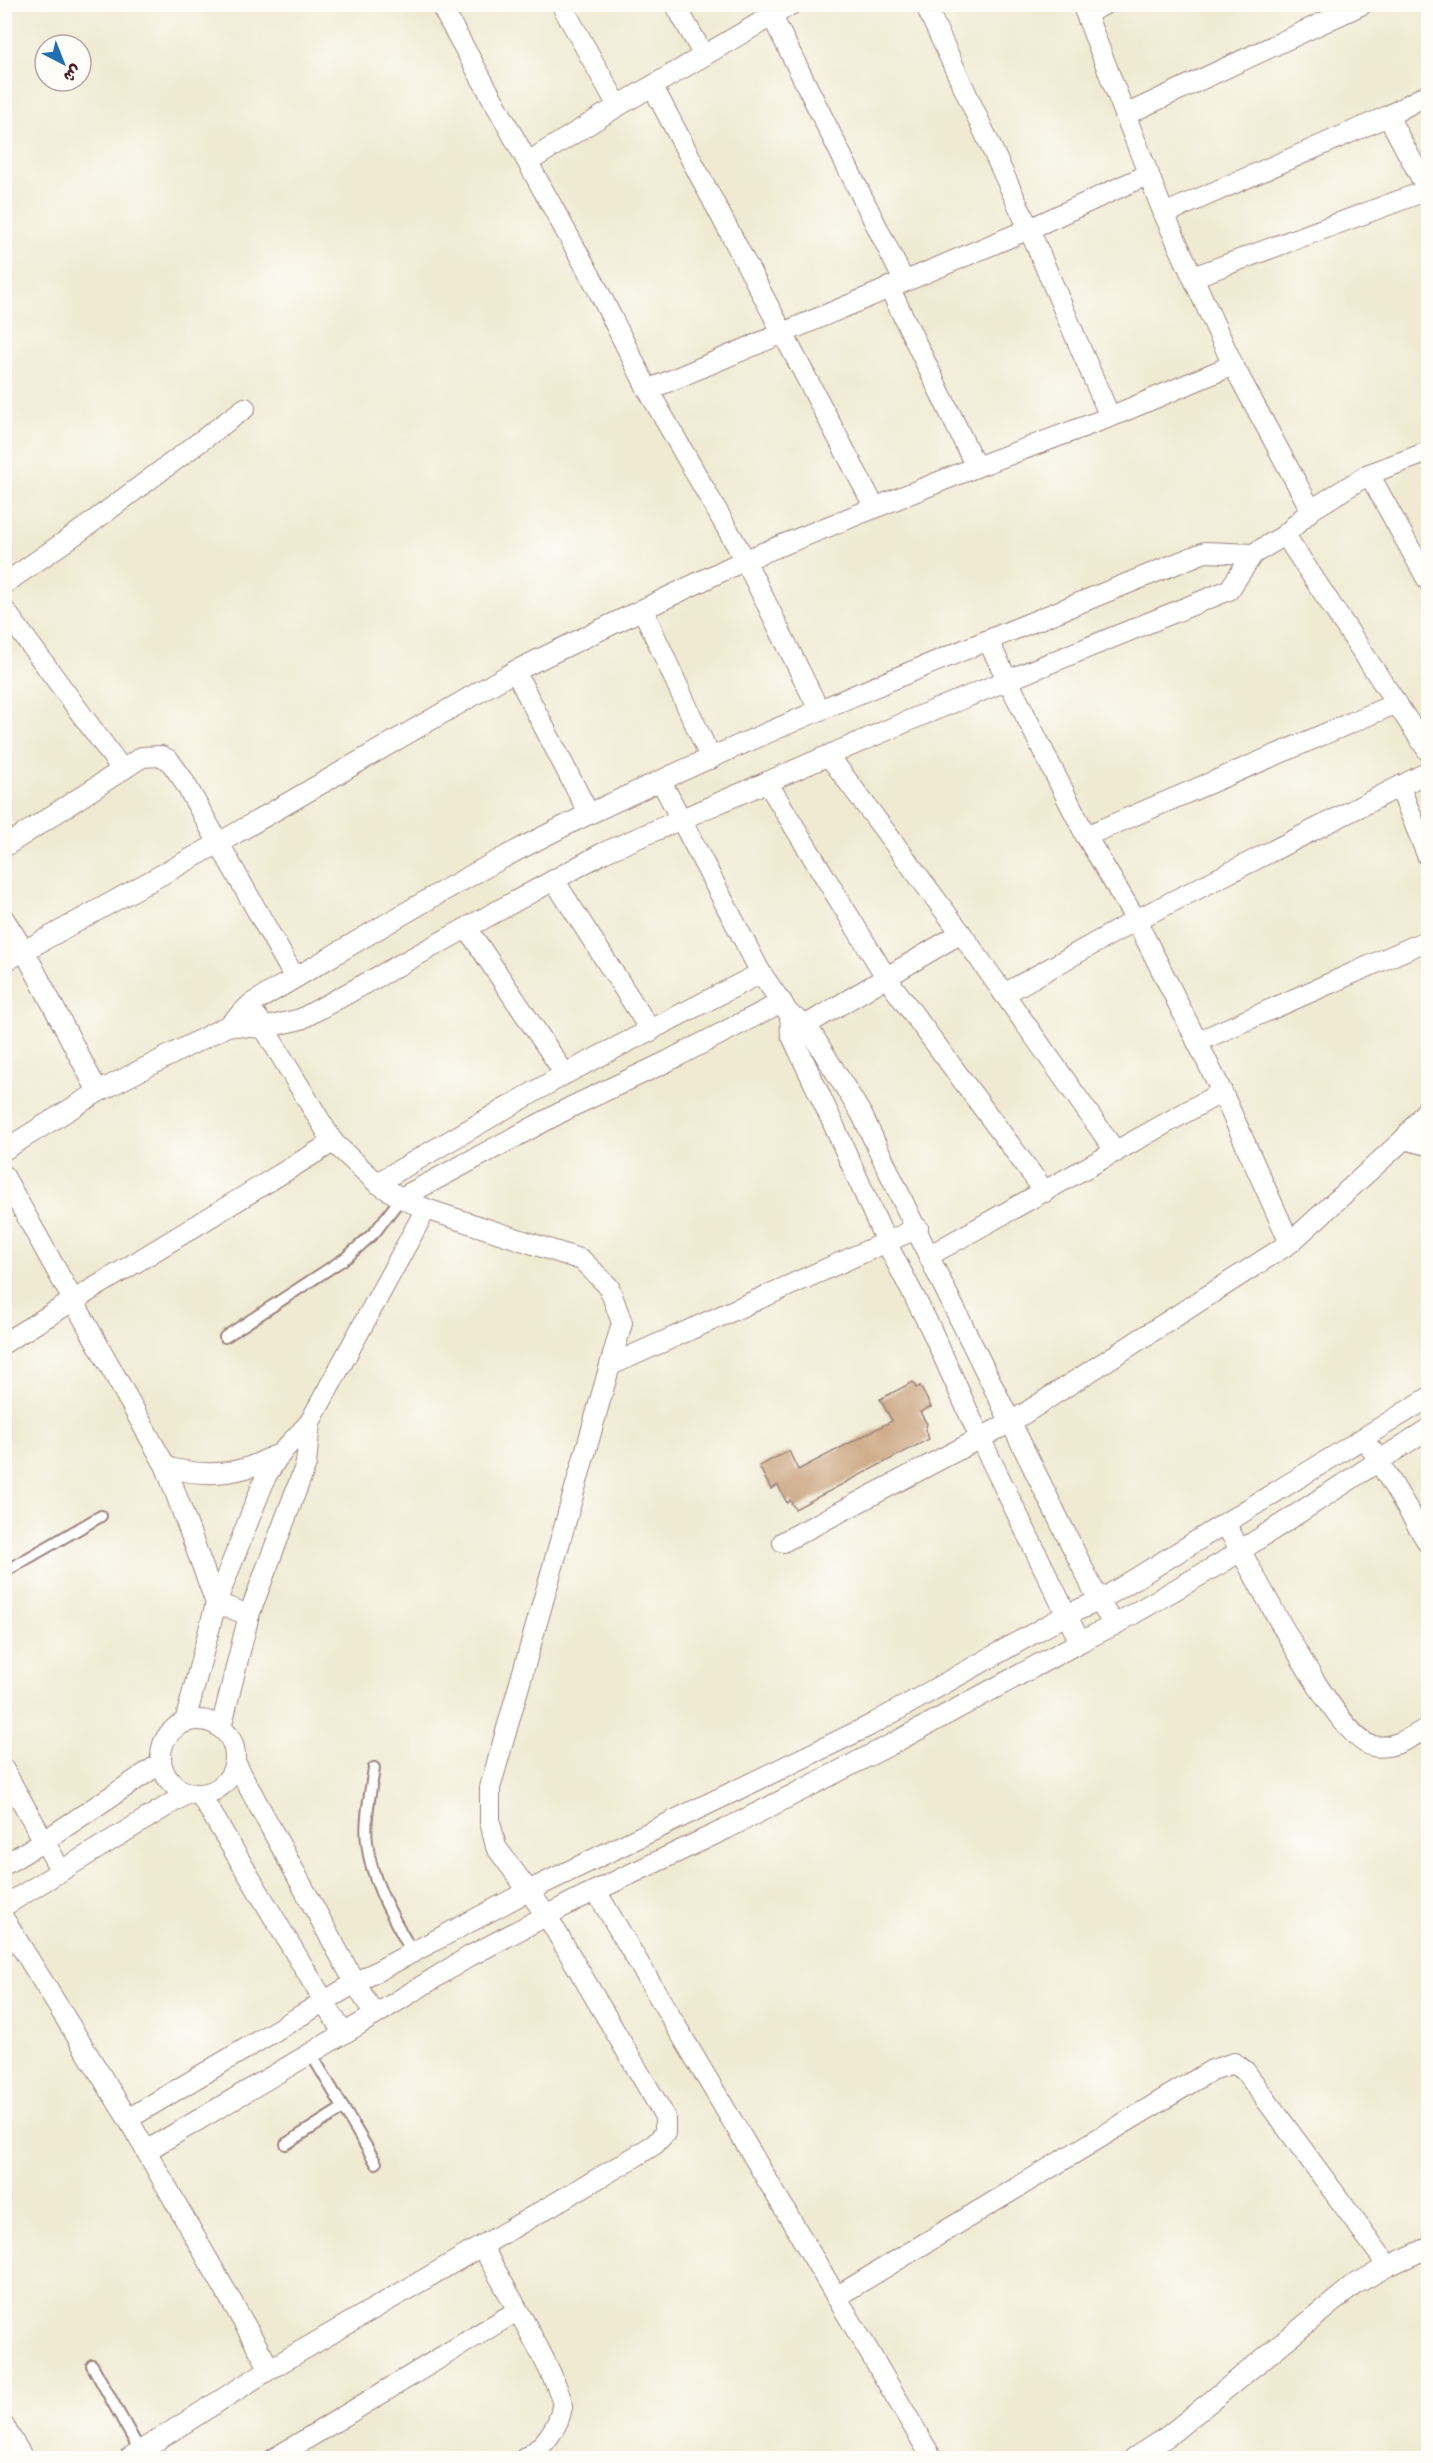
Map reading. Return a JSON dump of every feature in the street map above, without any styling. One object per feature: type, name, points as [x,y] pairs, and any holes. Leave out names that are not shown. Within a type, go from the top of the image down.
[{"type":"street","points":[[440,4],[594,282],[648,390],[745,560],[819,710]]},
{"type":"street","points":[[561,4],[618,106]]},
{"type":"street","points":[[675,4],[704,56]]},
{"type":"street","points":[[528,162],[618,106],[792,4]]},
{"type":"street","points":[[925,4],[1029,229],[1110,417]]},
{"type":"street","points":[[1105,4],[1084,9],[1164,214],[1233,366],[1311,510]]},
{"type":"street","points":[[1125,115],[1363,4]]},
{"type":"street","points":[[772,16],[896,284],[976,467]]},
{"type":"street","points":[[653,87],[875,508]]},
{"type":"street","points":[[1164,214],[1388,116],[1428,94]]},
{"type":"street","points":[[1193,277],[1428,191],[1388,116]]},
{"type":"street","points":[[648,390],[1029,229],[1149,174]]},
{"type":"street","points":[[4,962],[219,843],[515,671],[745,560],[976,467],[1110,417],[1233,366]]},
{"type":"street","points":[[4,584],[83,529],[245,408]]},
{"type":"street","points":[[229,1025],[264,1028],[301,1019],[603,853],[915,718],[1229,590],[1253,554],[1285,535],[1311,510],[1369,474],[1428,452]]},
{"type":"street","points":[[1369,474],[1428,581]]},
{"type":"street","points":[[1285,535],[1428,751]]},
{"type":"street","points":[[4,1150],[98,1092],[229,1025],[251,1005],[450,888],[589,814],[819,710],[1205,552],[1253,554]]},
{"type":"street","points":[[4,609],[121,768]]},
{"type":"street","points":[[643,610],[711,759]]},
{"type":"street","points":[[988,640],[1086,836],[1136,920],[1222,1092],[1290,1243]]},
{"type":"street","points":[[515,671],[589,814]]},
{"type":"street","points":[[1086,836],[1397,703]]},
{"type":"street","points":[[4,847],[121,768],[142,757],[161,756],[169,760],[182,778],[295,978]]},
{"type":"street","points":[[829,756],[961,933],[1116,1152]]},
{"type":"street","points":[[1004,994],[1136,920],[1428,772]]},
{"type":"street","points":[[661,781],[761,973],[862,1115],[1099,1601],[1114,1625]]},
{"type":"street","points":[[767,782],[886,977],[1045,1192]]},
{"type":"street","points":[[1400,788],[1428,856]]},
{"type":"street","points":[[554,880],[651,1031]]},
{"type":"street","points":[[4,919],[25,952],[98,1092]]},
{"type":"street","points":[[467,928],[565,1074]]},
{"type":"street","points":[[401,1198],[571,1107],[668,1061],[792,1019],[886,977],[961,933]]},
{"type":"street","points":[[1197,1042],[1428,940]]},
{"type":"street","points":[[377,1183],[565,1074],[761,973]]},
{"type":"street","points":[[134,2455],[270,2369],[655,2144],[661,2139],[666,2125],[660,2108],[547,1916],[496,1846],[490,1822],[490,1788],[622,1323],[609,1287],[582,1260],[426,1209],[401,1198],[377,1183],[333,1142],[251,1005]]},
{"type":"street","points":[[792,1019],[831,1119],[886,1242],[930,1328],[980,1438],[1080,1642]]},
{"type":"street","points":[[930,1255],[1222,1092]]},
{"type":"street","points":[[783,1542],[1011,1422],[1290,1243],[1404,1139],[1428,1108]]},
{"type":"street","points":[[1404,1139],[1428,1145]]},
{"type":"street","points":[[4,1343],[75,1302],[333,1142]]},
{"type":"street","points":[[4,1176],[166,1467],[216,1603],[249,1615]]},
{"type":"street","points":[[184,1722],[216,1603],[266,1476],[280,1454],[310,1422],[426,1209]]},
{"type":"street","points":[[611,1365],[918,1228]]},
{"type":"street","points":[[128,2119],[355,1983],[412,1952],[528,1891],[869,1726],[1066,1615],[1099,1601],[1428,1398]]},
{"type":"street","points":[[221,1728],[249,1615],[306,1464],[310,1422]]},
{"type":"street","points":[[146,2151],[470,1956],[890,1745],[1114,1625],[1242,1550],[1378,1461],[1426,1436]]},
{"type":"street","points":[[1365,1437],[1428,1543]]},
{"type":"street","points":[[166,1467],[190,1474],[224,1472],[246,1468],[280,1454],[306,1464]]},
{"type":"street","points":[[1225,1524],[1242,1550],[1310,1675],[1351,1733],[1371,1746],[1380,1746],[1394,1745],[1428,1728]]},
{"type":"street","points":[[4,1906],[194,1794],[213,1791],[223,1784],[231,1774],[235,1762],[234,1749],[229,1737],[221,1728],[210,1722],[197,1720],[184,1722],[173,1729],[165,1738],[161,1750],[161,1763],[170,1782],[194,1794],[343,2033]]},
{"type":"street","points":[[235,1762],[355,1983],[375,2015]]},
{"type":"street","points":[[4,1864],[44,1841],[161,1763]]},
{"type":"street","points":[[4,1770],[61,1871]]},
{"type":"street","points":[[596,1891],[932,2458]]},
{"type":"street","points":[[4,1919],[128,2119],[270,2369]]},
{"type":"street","points":[[836,2297],[1212,2070],[1234,2063],[1245,2071],[1388,2266]]},
{"type":"street","points":[[482,2246],[553,2376],[563,2406],[552,2433],[525,2458]]},
{"type":"street","points":[[1134,2458],[1168,2436],[1354,2285],[1428,2248]]},
{"type":"street","points":[[275,2458],[297,2453],[517,2311]]},
{"type":"street","points":[[4,2426],[23,2458]]},
{"type":"lane","points":[[225,1337],[348,1257],[375,1232],[401,1198]]},
{"type":"lane","points":[[4,1572],[101,1516]]},
{"type":"lane","points":[[374,1768],[366,1840],[371,1865],[384,1900],[412,1952]]},
{"type":"lane","points":[[310,2052],[376,2163]]},
{"type":"lane","points":[[286,2144],[343,2108]]},
{"type":"lane","points":[[92,2366],[134,2455]]},
{"type":"building","points":[[913,1382],[916,1388],[920,1386],[931,1407],[920,1412],[927,1424],[925,1430],[929,1439],[795,1509],[790,1500],[787,1503],[778,1485],[771,1489],[759,1466],[789,1451],[798,1470],[892,1421],[880,1399]]}]
